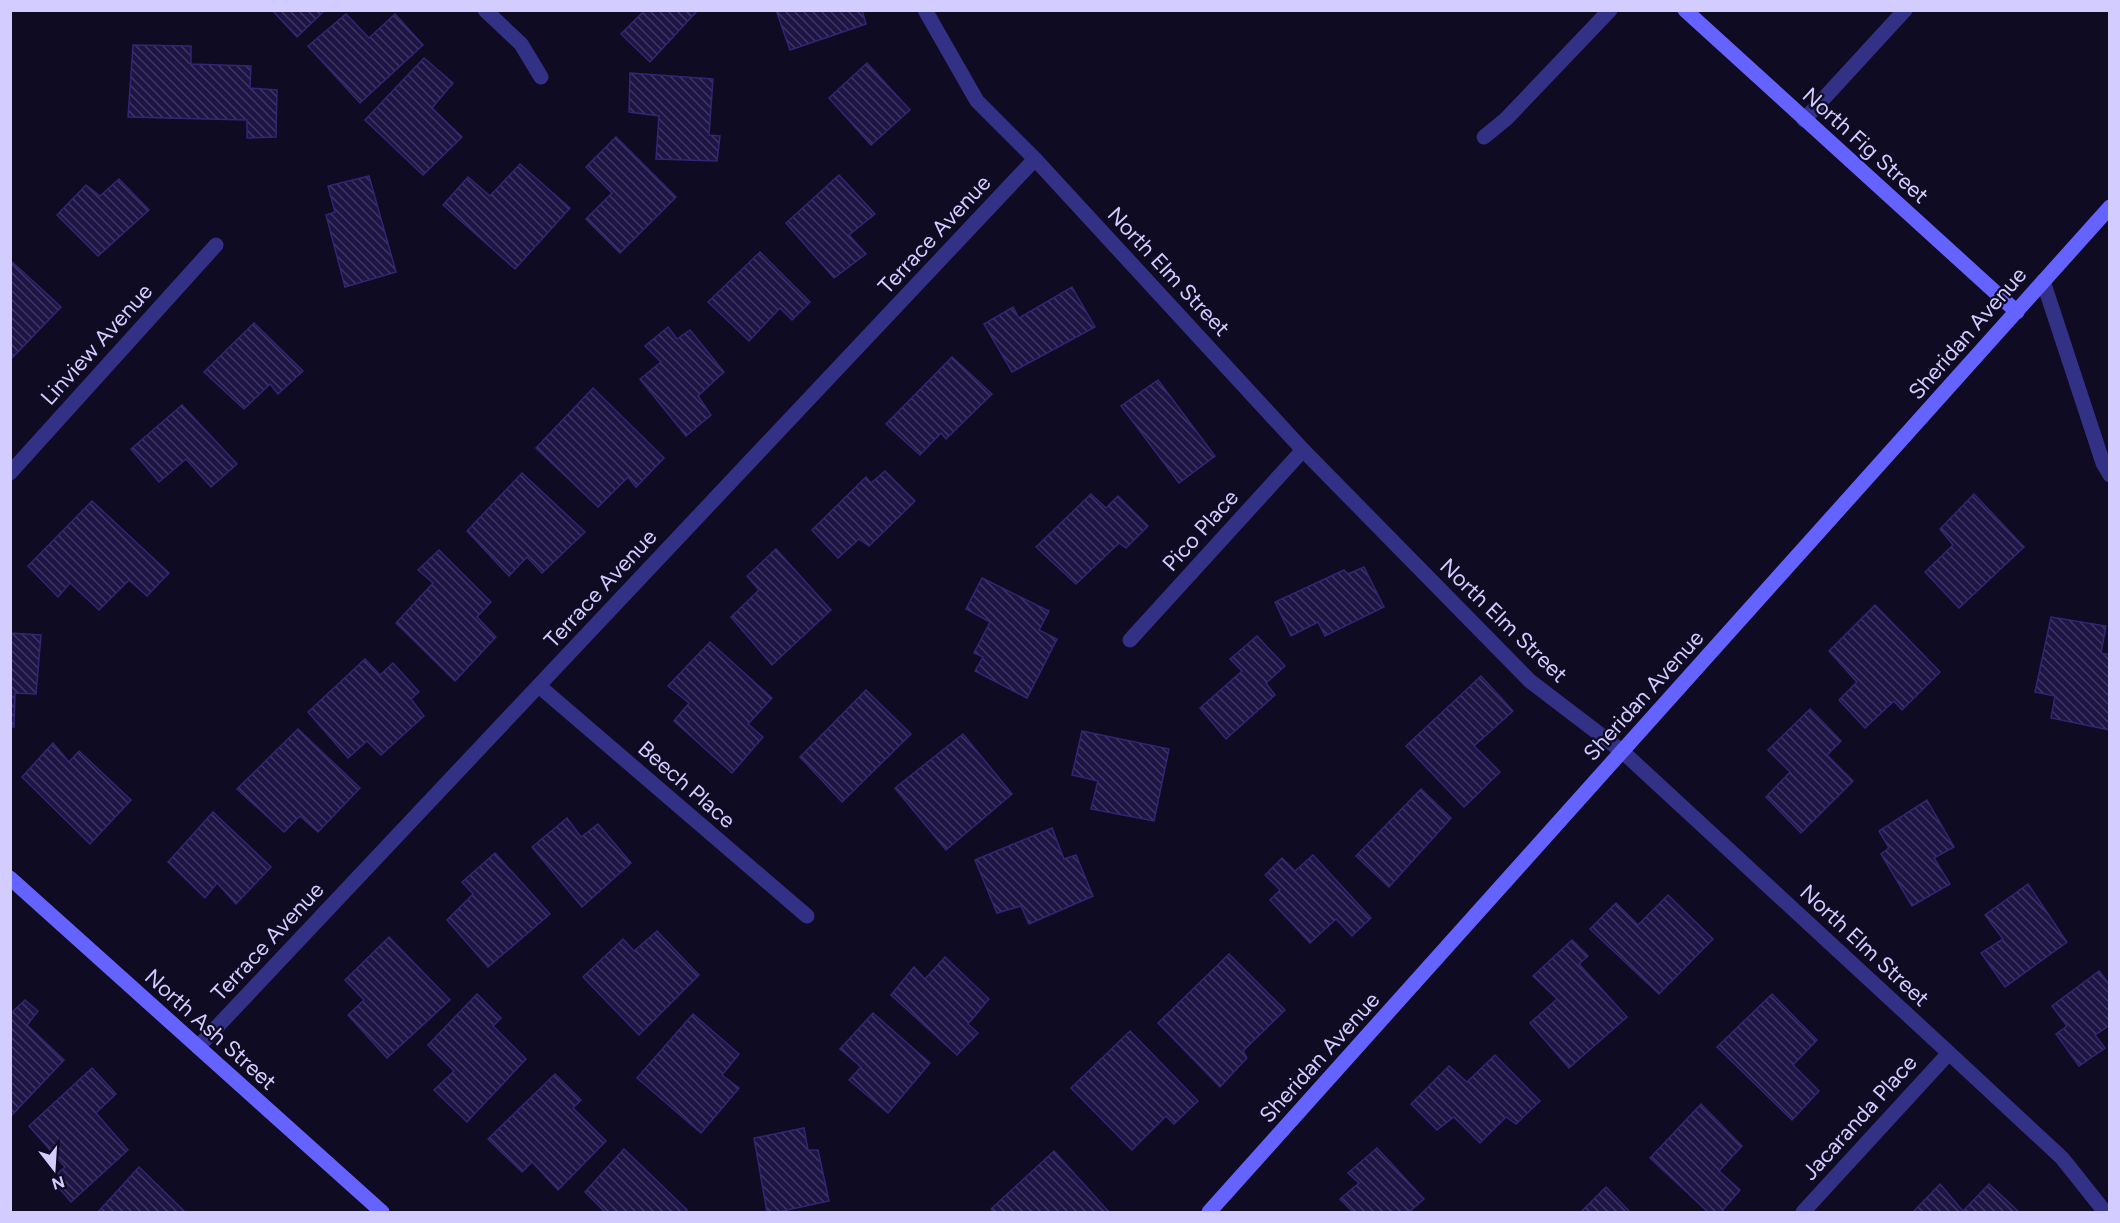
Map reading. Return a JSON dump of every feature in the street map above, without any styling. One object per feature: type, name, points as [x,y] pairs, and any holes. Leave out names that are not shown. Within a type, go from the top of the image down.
[{"type":"street","points":[[485,10],[521,44],[541,77]]},
{"type":"street","name":"North Elm Street","points":[[925,10],[977,101],[1035,159],[1304,450],[1530,681],[1623,752],[1949,1053],[2062,1158],[2105,1212]]},
{"type":"street","points":[[1484,137],[1506,118],[1610,10]]},
{"type":"street","name":"North Fig Street","points":[[1685,10],[2017,312]]},
{"type":"street","points":[[1804,120],[1905,10]]},
{"type":"street","name":"Terrace Avenue","points":[[198,1047],[1035,159]]},
{"type":"street","name":"Sheridan Avenue","points":[[1209,1212],[2109,207]]},
{"type":"street","name":"Linview Avenue","points":[[10,473],[216,245]]},
{"type":"street","points":[[2043,281],[2103,463],[2109,475]]},
{"type":"street","name":"Pico Place","points":[[1130,640],[1304,450]]},
{"type":"street","name":"Beech Place","points":[[539,686],[807,916]]},
{"type":"street","name":"North Ash Street","points":[[10,878],[382,1212]]},
{"type":"street","name":"Jacaranda Place","points":[[1803,1212],[1949,1053]]},
{"type":"building","points":[[272,10],[325,10],[297,37]]},
{"type":"building","points":[[645,10],[698,10],[650,62],[621,34]]},
{"type":"building","points":[[776,10],[862,10],[866,24],[790,50]]},
{"type":"building","points":[[346,14],[369,38],[395,14],[423,45],[360,103],[308,46]]},
{"type":"building","points":[[133,45],[191,46],[191,64],[251,66],[250,88],[277,90],[276,137],[247,138],[247,120],[128,117]]},
{"type":"building","points":[[424,58],[453,83],[432,108],[462,137],[423,175],[365,120]]},
{"type":"building","points":[[867,63],[910,110],[871,145],[829,98]]},
{"type":"building","points":[[630,73],[713,79],[709,135],[720,136],[717,161],[656,159],[659,116],[629,112]]},
{"type":"building","points":[[616,137],[676,197],[620,253],[586,219],[612,193],[586,167]]},
{"type":"building","points":[[520,164],[570,208],[515,269],[443,205],[468,177],[490,196]]},
{"type":"building","points":[[839,175],[875,214],[849,235],[866,254],[834,278],[786,223]]},
{"type":"building","points":[[369,176],[396,272],[345,287],[326,215],[335,212],[328,186]]},
{"type":"building","points":[[119,179],[149,210],[98,256],[57,215],[86,185],[100,196]]},
{"type":"building","points":[[760,252],[810,302],[792,320],[780,308],[749,341],[708,302]]},
{"type":"building","points":[[10,260],[61,307],[12,358],[10,357]]},
{"type":"building","points":[[1072,287],[1095,327],[1012,372],[984,324],[1013,307],[1019,318]]},
{"type":"building","points":[[254,323],[303,371],[278,394],[270,384],[244,409],[204,372]]},
{"type":"building","points":[[668,327],[677,339],[690,330],[724,372],[698,396],[711,415],[686,436],[640,379],[661,362],[645,346]]},
{"type":"building","points":[[952,357],[992,394],[946,439],[941,433],[920,455],[886,424]]},
{"type":"building","points":[[1158,380],[1215,456],[1179,483],[1121,406]]},
{"type":"building","points":[[593,388],[664,458],[636,487],[628,477],[598,507],[536,448]]},
{"type":"building","points":[[182,405],[237,464],[211,487],[186,459],[159,482],[131,449]]},
{"type":"building","points":[[885,471],[915,501],[869,546],[859,539],[838,558],[812,530],[866,477],[871,483]]},
{"type":"building","points":[[522,473],[585,532],[542,573],[527,557],[509,576],[467,531]]},
{"type":"building","points":[[1091,494],[1106,508],[1118,496],[1148,526],[1126,548],[1119,543],[1076,584],[1036,547]]},
{"type":"building","points":[[1974,494],[2024,547],[1959,608],[1925,572],[1953,545],[1940,529]]},
{"type":"building","points":[[92,501],[169,573],[147,596],[129,580],[99,610],[70,583],[58,597],[28,566]]},
{"type":"building","points":[[776,549],[831,610],[772,665],[731,617],[759,590],[747,576]]},
{"type":"building","points":[[439,550],[491,602],[477,617],[496,637],[455,681],[396,623],[433,583],[418,570]]},
{"type":"building","points":[[1364,567],[1384,607],[1325,636],[1318,622],[1291,636],[1275,602],[1344,570],[1348,574]]},
{"type":"building","points":[[982,578],[1049,611],[1039,630],[1057,639],[1027,698],[975,671],[983,657],[974,653],[990,622],[966,609]]},
{"type":"building","points":[[1875,605],[1940,672],[1902,710],[1894,701],[1865,728],[1839,700],[1857,682],[1829,651]]},
{"type":"building","points":[[2051,617],[2106,626],[2101,653],[2110,655],[2110,730],[2051,718],[2055,696],[2035,692]]},
{"type":"building","points":[[10,633],[41,635],[36,694],[15,693],[14,727],[10,727]]},
{"type":"building","points":[[1257,636],[1285,666],[1266,683],[1275,695],[1226,739],[1200,708],[1242,671],[1230,659]]},
{"type":"building","points":[[710,642],[772,698],[748,724],[763,737],[732,773],[674,721],[689,703],[668,686]]},
{"type":"building","points":[[365,659],[380,675],[393,663],[419,692],[411,699],[424,716],[381,755],[367,741],[348,758],[308,712]]},
{"type":"building","points":[[1481,676],[1513,711],[1474,746],[1500,772],[1464,807],[1406,746]]},
{"type":"building","points":[[866,690],[911,734],[842,802],[800,757]]},
{"type":"building","points":[[1810,709],[1841,741],[1827,755],[1853,781],[1801,833],[1766,797],[1790,772],[1768,750]]},
{"type":"building","points":[[298,729],[360,788],[318,832],[300,816],[284,832],[237,789]]},
{"type":"building","points":[[1082,731],[1169,749],[1154,821],[1091,809],[1098,781],[1072,775]]},
{"type":"building","points":[[963,734],[1012,794],[946,850],[895,788]]},
{"type":"building","points":[[53,743],[69,762],[79,751],[131,800],[90,844],[22,777]]},
{"type":"building","points":[[1421,789],[1451,818],[1389,887],[1356,856]]},
{"type":"building","points":[[1927,800],[1954,847],[1934,858],[1950,884],[1912,906],[1881,854],[1889,848],[1879,831]]},
{"type":"building","points":[[213,812],[271,867],[236,904],[217,883],[205,898],[168,862]]},
{"type":"building","points":[[567,818],[581,837],[598,824],[631,863],[582,907],[532,847]]},
{"type":"building","points":[[1052,828],[1064,859],[1076,855],[1093,896],[1029,924],[1021,906],[997,913],[975,860]]},
{"type":"building","points":[[495,853],[550,914],[488,967],[447,920],[473,894],[462,882]]},
{"type":"building","points":[[1313,855],[1371,918],[1352,936],[1336,919],[1310,943],[1270,900],[1280,890],[1265,875],[1282,858],[1295,871]]},
{"type":"building","points":[[2028,884],[2067,942],[2005,987],[1981,953],[2003,939],[1985,915]]},
{"type":"building","points":[[1668,895],[1713,939],[1659,994],[1590,929],[1616,903],[1638,925]]},
{"type":"building","points":[[657,931],[699,975],[639,1035],[583,977],[623,939],[634,951]]},
{"type":"building","points":[[389,937],[450,1000],[387,1058],[348,1015],[364,1000],[345,980]]},
{"type":"building","points":[[1572,940],[1588,956],[1579,964],[1627,1017],[1569,1068],[1530,1023],[1557,999],[1533,976]]},
{"type":"building","points":[[1229,954],[1285,1010],[1243,1051],[1247,1058],[1220,1087],[1158,1023]]},
{"type":"building","points":[[945,957],[989,999],[968,1024],[978,1033],[957,1055],[891,995],[914,967],[925,979]]},
{"type":"building","points":[[2099,971],[2110,985],[2110,1025],[2095,1035],[2105,1048],[2079,1066],[2056,1034],[2067,1026],[2052,1006]]},
{"type":"building","points":[[477,994],[501,1018],[493,1026],[526,1059],[467,1122],[434,1090],[454,1071],[428,1045]]},
{"type":"building","points":[[1772,994],[1817,1040],[1793,1065],[1819,1091],[1792,1120],[1717,1047]]},
{"type":"building","points":[[25,1000],[38,1011],[27,1025],[64,1060],[10,1117],[10,1014]]},
{"type":"building","points":[[873,1013],[930,1063],[888,1113],[849,1080],[861,1067],[840,1049]]},
{"type":"building","points":[[693,1014],[739,1054],[722,1075],[739,1088],[701,1133],[637,1078]]},
{"type":"building","points":[[1130,1031],[1198,1101],[1174,1124],[1166,1116],[1132,1150],[1071,1088]]},
{"type":"building","points":[[1495,1055],[1540,1101],[1516,1124],[1506,1117],[1480,1143],[1454,1117],[1437,1130],[1411,1104],[1449,1066],[1467,1082]]},
{"type":"building","points":[[92,1068],[116,1094],[96,1113],[128,1150],[71,1202],[51,1179],[65,1167],[29,1126]]},
{"type":"building","points":[[555,1074],[581,1100],[573,1108],[606,1141],[558,1190],[532,1162],[522,1172],[488,1139]]},
{"type":"building","points":[[1701,1104],[1742,1146],[1719,1171],[1740,1190],[1721,1212],[1708,1212],[1650,1158]]},
{"type":"building","points":[[804,1128],[808,1150],[818,1150],[829,1201],[778,1212],[767,1212],[754,1138]]},
{"type":"building","points":[[1377,1148],[1424,1199],[1409,1212],[1353,1212],[1340,1199],[1359,1183],[1348,1173]]},
{"type":"building","points":[[624,1149],[687,1210],[686,1212],[605,1212],[585,1192]]},
{"type":"building","points":[[1054,1151],[1109,1212],[994,1212],[991,1209]]},
{"type":"building","points":[[139,1167],[185,1212],[98,1212]]},
{"type":"building","points":[[1940,1184],[1963,1211],[1989,1184],[2019,1212],[1913,1212]]},
{"type":"building","points":[[1606,1187],[1630,1212],[1581,1212]]}]
